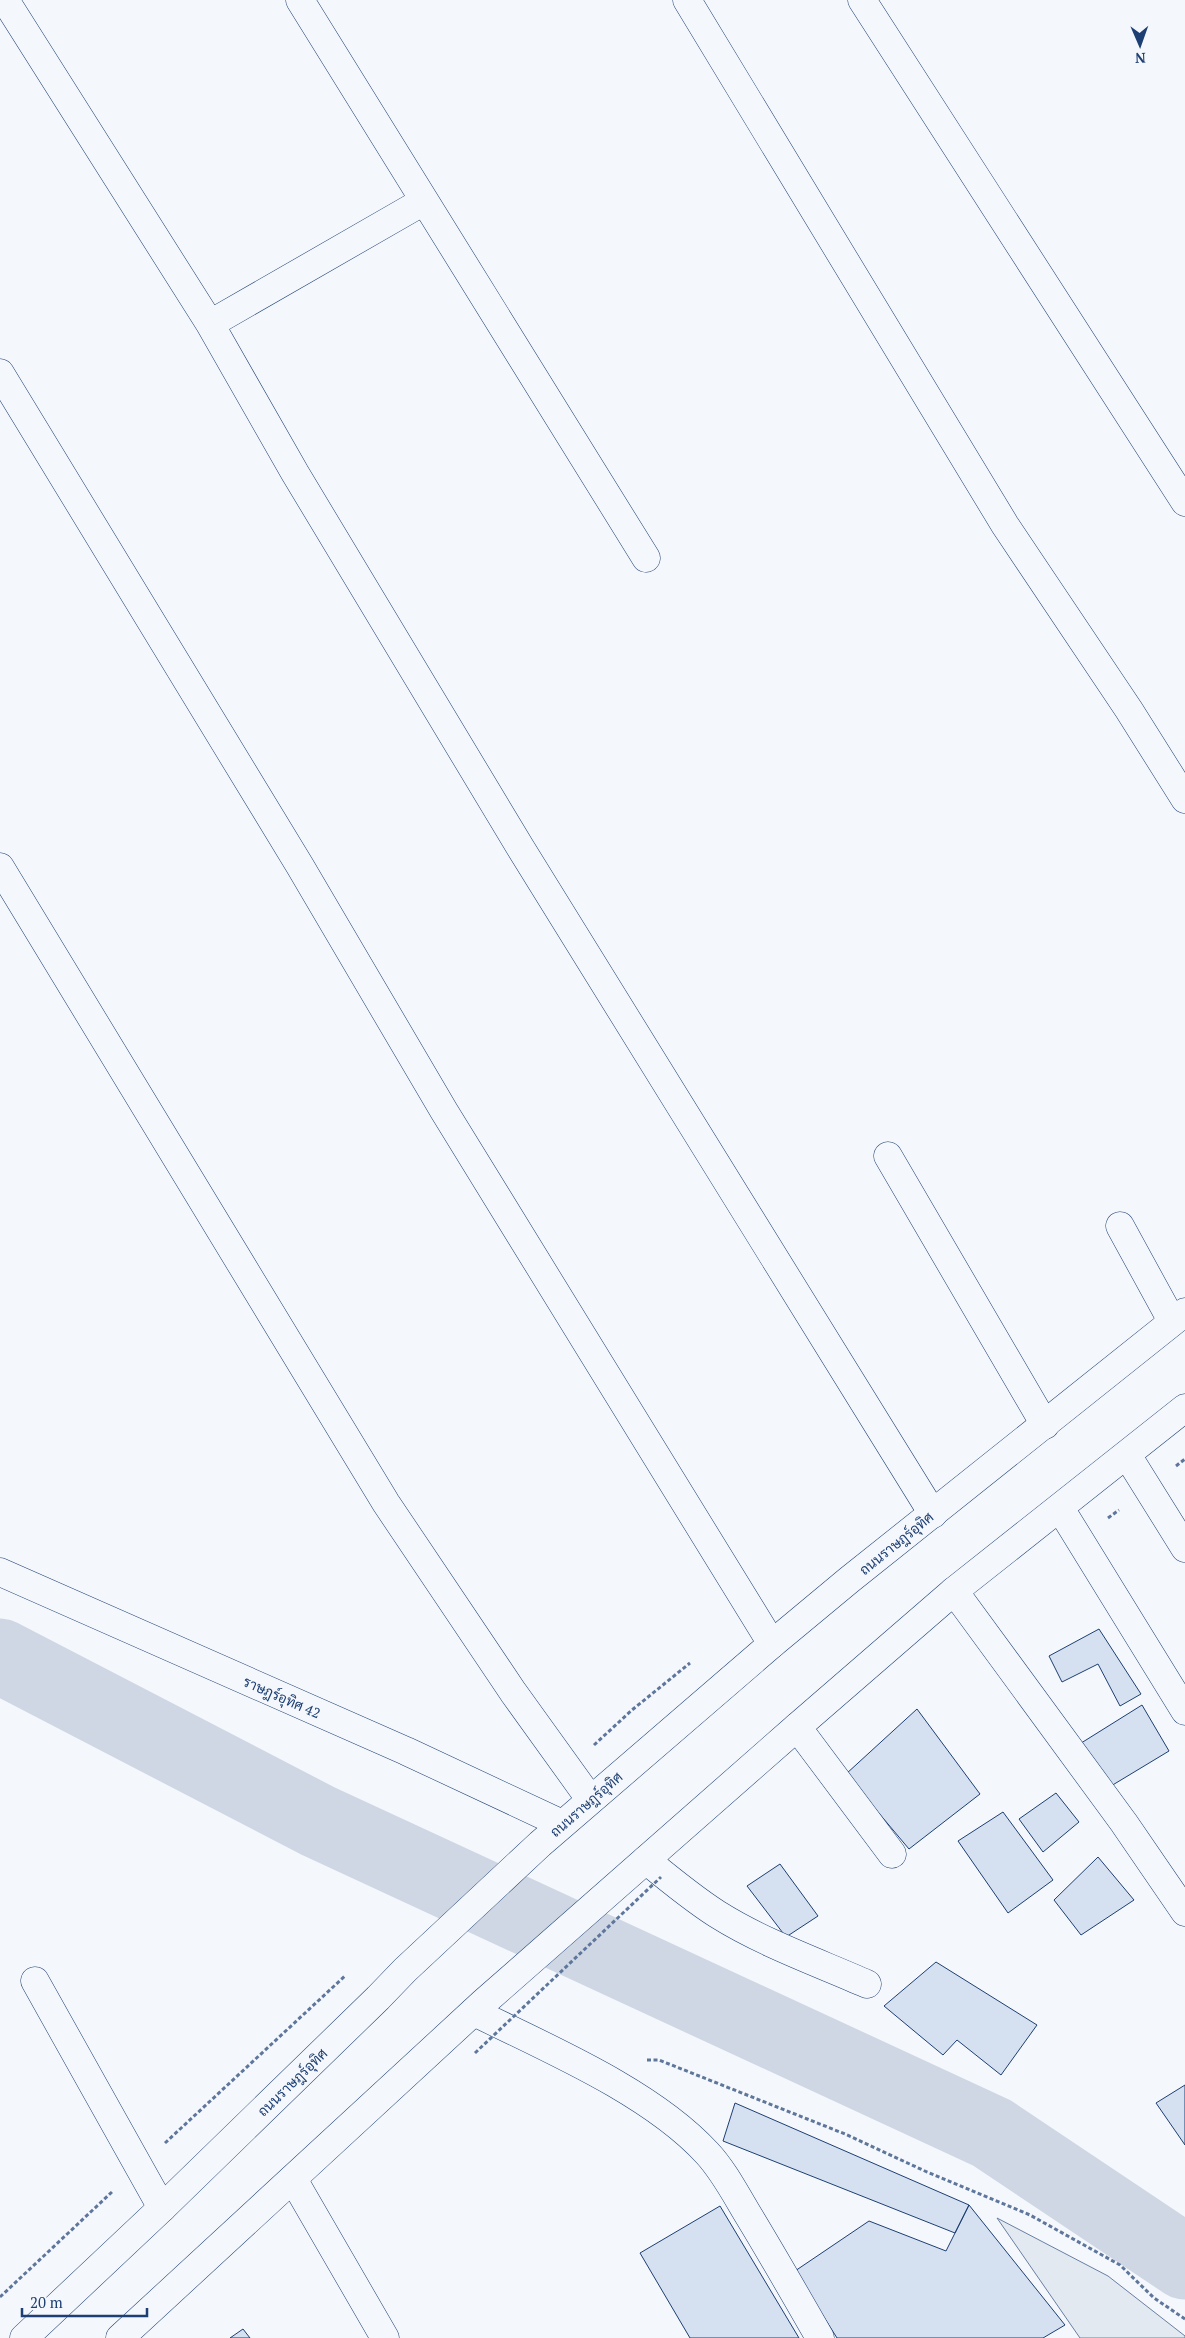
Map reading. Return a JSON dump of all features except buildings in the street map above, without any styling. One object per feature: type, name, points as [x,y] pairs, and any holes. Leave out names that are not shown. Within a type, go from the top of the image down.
[{"type":"street","points":[[5,0],[210,324],[295,473],[520,847],[933,1514]]},
{"type":"street","points":[[300,0],[646,558]]},
{"type":"street","points":[[687,0],[1004,525],[1129,710],[1185,800]]},
{"type":"street","points":[[862,0],[1185,502]]},
{"type":"street","points":[[210,324],[424,201]]},
{"type":"street","points":[[0,373],[300,866],[449,1119],[772,1644]]},
{"type":"street","points":[[0,867],[386,1503],[513,1692],[590,1799]]},
{"type":"street","points":[[888,1156],[1045,1425]]},
{"type":"street","points":[[1120,1226],[1179,1316]]},
{"type":"street","name":"ถนนราษฎร์อุทิศ","points":[[24,2338],[162,2208],[378,1998],[404,1970],[590,1799],[772,1644],[1179,1316]]},
{"type":"street","points":[[120,2338],[478,2007],[626,1878],[654,1869],[797,1728],[954,1591],[1185,1408]]},
{"type":"street","points":[[1127,1455],[1185,1548]]},
{"type":"street","points":[[1060,1508],[1185,1710]]},
{"type":"street","name":"ราษฎร์อุทิศ 42","points":[[0,1572],[406,1752],[562,1824]]},
{"type":"street","points":[[954,1591],[1124,1823],[1185,1912]]},
{"type":"street","points":[[797,1728],[892,1854]]},
{"type":"street","points":[[654,1869],[718,1914],[775,1944],[867,1984]]},
{"type":"street","points":[[35,1980],[162,2208]]},
{"type":"street","points":[[478,2007],[632,2094],[667,2118],[707,2153],[781,2268],[820,2338]]},
{"type":"street","points":[[293,2179],[385,2338]]},
{"type":"path","points":[[475,2053],[654,1869]]},
{"type":"path","points":[[478,2007],[517,2019]]},
{"type":"path","points":[[642,2060],[660,2060],[836,2130],[927,2172],[1030,2214],[1120,2265],[1154,2298],[1185,2319]]},
{"type":"shaded area","points":[[997,2218],[1108,2276],[1185,2336],[1185,2338],[1080,2338]]},
{"type":"waterway","points":[[0,1656],[318,1821],[992,2133],[1185,2262]]}]
